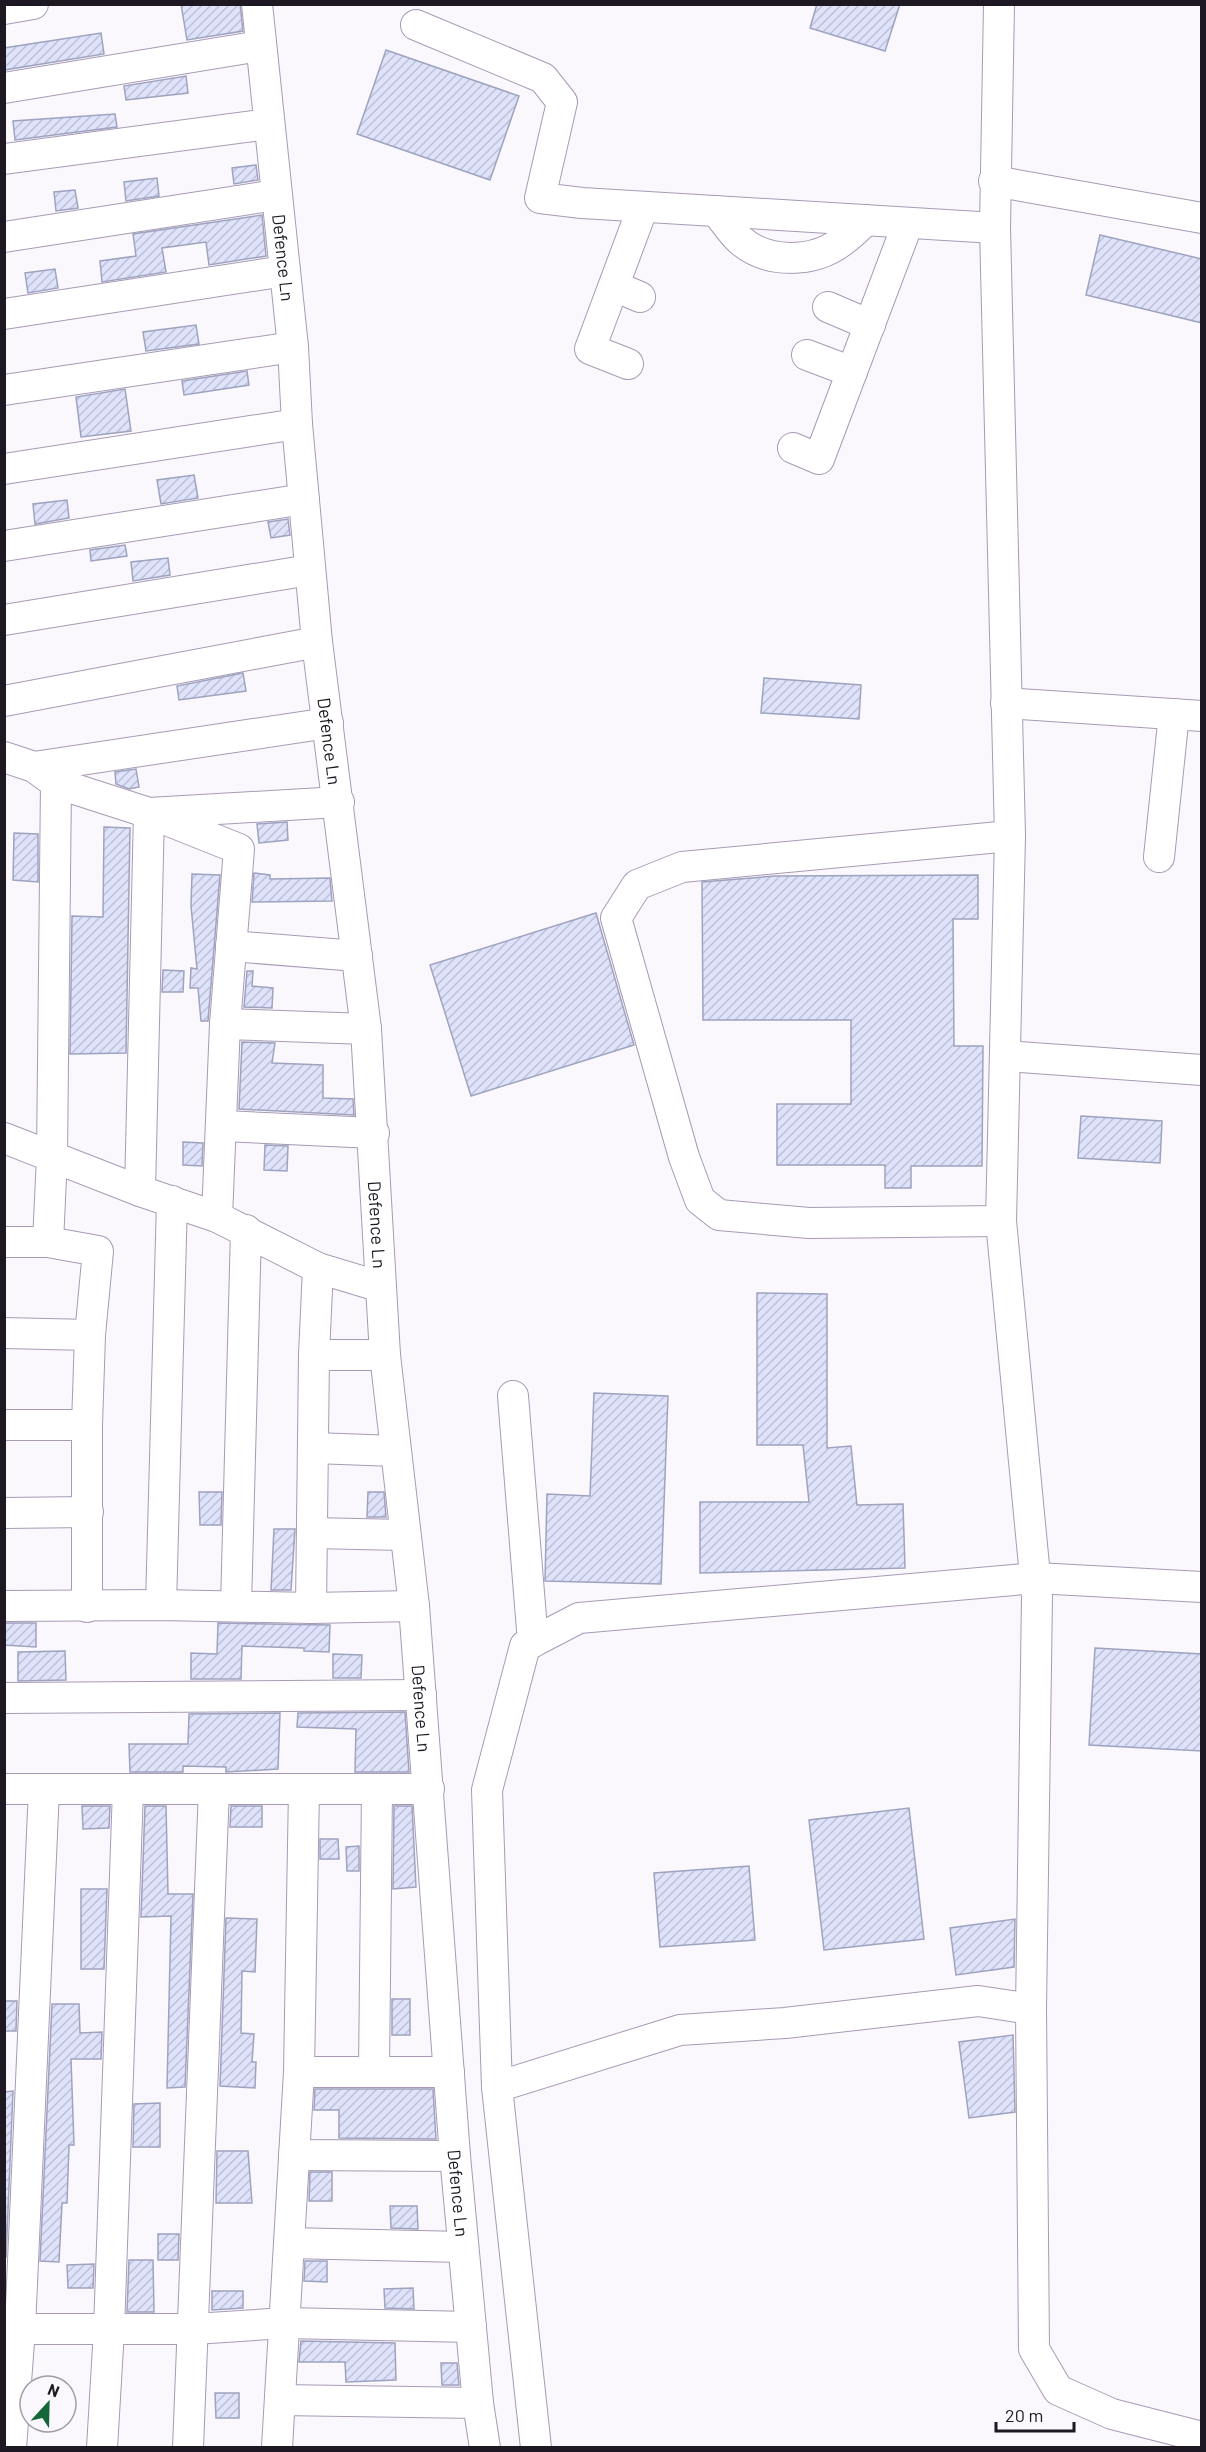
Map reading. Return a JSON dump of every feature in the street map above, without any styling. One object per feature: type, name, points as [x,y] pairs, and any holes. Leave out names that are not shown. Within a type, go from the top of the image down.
[{"type":"street","points":[[4,9],[33,4]]},
{"type":"street","name":"Defence Ln","points":[[257,4],[293,347],[297,424],[317,642],[366,1029],[374,1133],[385,1355],[414,1606],[455,2156],[478,2403],[485,2448]]},
{"type":"street","points":[[999,4],[994,181],[1010,836],[1001,1221],[1036,1578],[1031,2009],[1034,2349],[1058,2390],[1112,2414],[1202,2437]]},
{"type":"street","points":[[416,25],[543,78],[562,102],[540,198],[643,207],[995,228]]},
{"type":"street","points":[[4,88],[260,46]]},
{"type":"street","points":[[4,159],[268,124]]},
{"type":"street","points":[[994,181],[1202,218]]},
{"type":"street","points":[[4,237],[276,195]]},
{"type":"street","points":[[628,364],[590,350],[627,291],[643,207]]},
{"type":"street","points":[[716,211],[741,241],[764,253],[792,260],[813,256],[840,244],[866,220]]},
{"type":"street","points":[[793,448],[819,459],[908,223]]},
{"type":"street","points":[[4,314],[285,271]]},
{"type":"street","points":[[828,308],[870,325]]},
{"type":"street","points":[[4,390],[293,347]]},
{"type":"street","points":[[807,355],[852,372]]},
{"type":"street","points":[[4,469],[297,424]]},
{"type":"street","points":[[4,546],[304,499]]},
{"type":"street","points":[[4,620],[310,570]]},
{"type":"street","points":[[4,700],[317,642]]},
{"type":"street","points":[[1006,703],[1188,715],[1159,857]]},
{"type":"street","points":[[45,775],[328,723]]},
{"type":"street","points":[[4,757],[45,775],[239,849],[225,1024],[223,1126],[217,1216]]},
{"type":"street","points":[[45,775],[52,1157],[48,1242]]},
{"type":"street","points":[[149,813],[339,802]]},
{"type":"street","points":[[140,1191],[149,813]]},
{"type":"street","points":[[1001,1221],[809,1223],[719,1215],[700,1200],[684,1157],[616,918],[638,885],[682,867],[1010,836]]},
{"type":"street","points":[[231,946],[357,956]]},
{"type":"street","points":[[225,1024],[366,1029]]},
{"type":"street","points":[[1005,1056],[1202,1070]]},
{"type":"street","points":[[223,1126],[374,1133]]},
{"type":"street","points":[[4,1138],[140,1191],[217,1216],[318,1268],[381,1287]]},
{"type":"street","points":[[161,1605],[172,1201]]},
{"type":"street","points":[[236,1606],[246,1230]]},
{"type":"street","points":[[4,1242],[48,1242],[98,1251],[90,1335],[87,1425],[87,1607]]},
{"type":"street","points":[[311,1608],[314,1355],[318,1268]]},
{"type":"street","points":[[4,1333],[90,1335]]},
{"type":"street","points":[[314,1355],[385,1355]]},
{"type":"street","points":[[513,1396],[533,1642]]},
{"type":"street","points":[[4,1425],[87,1425]]},
{"type":"street","points":[[314,1448],[395,1451]]},
{"type":"street","points":[[4,1512],[88,1512]]},
{"type":"street","points":[[312,1533],[404,1535]]},
{"type":"street","points":[[536,2448],[497,2087],[487,1790],[525,1646],[579,1618],[1036,1578],[1202,1587]]},
{"type":"street","points":[[4,1606],[161,1605],[311,1608],[414,1606]]},
{"type":"street","points":[[4,1698],[421,1695]]},
{"type":"street","points":[[4,1789],[429,1789]]},
{"type":"street","points":[[11,2448],[12,2329],[44,1789]]},
{"type":"street","points":[[102,2448],[110,2330],[128,1789]]},
{"type":"street","points":[[188,2448],[214,1789]]},
{"type":"street","points":[[277,2448],[299,2072],[304,1789]]},
{"type":"street","points":[[374,2072],[377,1789]]},
{"type":"street","points":[[497,2087],[680,2030],[785,2023],[978,2001],[1031,2009]]},
{"type":"street","points":[[299,2072],[449,2072]]},
{"type":"street","points":[[294,2155],[455,2156]]},
{"type":"street","points":[[289,2243],[463,2247]]},
{"type":"street","points":[[12,2329],[194,2329],[285,2323],[471,2327]]},
{"type":"street","points":[[280,2400],[478,2403]]},
{"type":"building","points":[[181,4],[240,4],[243,31],[187,40]]},
{"type":"building","points":[[817,4],[900,4],[885,51],[810,28]]},
{"type":"building","points":[[101,33],[104,54],[4,70],[4,48]]},
{"type":"building","points":[[386,50],[519,96],[490,180],[357,134]]},
{"type":"building","points":[[186,76],[188,93],[126,100],[124,86]]},
{"type":"building","points":[[115,114],[117,127],[15,140],[13,121]]},
{"type":"building","points":[[256,165],[258,180],[234,184],[232,168]]},
{"type":"building","points":[[157,178],[159,196],[126,201],[124,182]]},
{"type":"building","points":[[75,190],[78,208],[56,211],[54,192]]},
{"type":"building","points":[[262,215],[266,256],[209,265],[206,242],[162,248],[166,272],[102,282],[100,261],[136,256],[133,234]]},
{"type":"building","points":[[1100,235],[1202,259],[1202,323],[1086,295]]},
{"type":"building","points":[[55,269],[58,288],[28,293],[25,273]]},
{"type":"building","points":[[196,325],[199,344],[146,351],[143,332]]},
{"type":"building","points":[[247,371],[249,385],[184,395],[182,381]]},
{"type":"building","points":[[125,389],[131,431],[81,437],[76,397]]},
{"type":"building","points":[[194,475],[198,498],[161,504],[157,480]]},
{"type":"building","points":[[67,500],[69,518],[35,524],[33,504]]},
{"type":"building","points":[[288,519],[290,535],[271,538],[268,522]]},
{"type":"building","points":[[125,545],[127,556],[91,561],[90,550]]},
{"type":"building","points":[[168,558],[170,575],[133,581],[131,562]]},
{"type":"building","points":[[243,673],[246,691],[179,700],[177,686]]},
{"type":"building","points":[[764,678],[861,685],[859,719],[761,713]]},
{"type":"building","points":[[136,769],[139,787],[129,789],[116,784],[115,772]]},
{"type":"building","points":[[287,822],[288,840],[259,843],[257,824]]},
{"type":"building","points":[[104,827],[130,828],[126,1053],[70,1054],[72,916],[103,917]]},
{"type":"building","points":[[14,833],[38,834],[38,882],[13,880]]},
{"type":"building","points":[[254,873],[270,875],[270,879],[330,878],[332,901],[252,902]]},
{"type":"building","points":[[192,874],[220,875],[208,1021],[201,1021],[198,988],[190,988],[191,968],[197,969],[191,906]]},
{"type":"building","points":[[978,875],[978,919],[953,919],[954,1046],[983,1046],[982,1166],[911,1166],[911,1188],[885,1188],[885,1165],[777,1165],[777,1104],[851,1104],[851,1020],[703,1020],[702,882],[775,876]]},
{"type":"building","points":[[596,913],[634,1045],[471,1096],[430,965]]},
{"type":"building","points":[[163,970],[184,971],[183,992],[162,992]]},
{"type":"building","points":[[247,971],[253,971],[252,986],[273,988],[272,1008],[244,1007]]},
{"type":"building","points":[[242,1042],[275,1043],[272,1063],[323,1065],[323,1098],[353,1099],[354,1115],[239,1109]]},
{"type":"building","points":[[1081,1116],[1162,1121],[1160,1163],[1078,1158]]},
{"type":"building","points":[[183,1142],[203,1143],[202,1166],[183,1165]]},
{"type":"building","points":[[265,1145],[288,1146],[287,1171],[264,1170]]},
{"type":"building","points":[[757,1293],[827,1294],[827,1448],[851,1446],[857,1505],[903,1504],[905,1568],[700,1573],[700,1502],[809,1502],[803,1445],[757,1445]]},
{"type":"building","points":[[594,1393],[668,1396],[661,1584],[545,1581],[547,1494],[590,1496]]},
{"type":"building","points":[[199,1492],[222,1492],[221,1525],[200,1525]]},
{"type":"building","points":[[368,1492],[384,1492],[386,1517],[367,1517]]},
{"type":"building","points":[[274,1529],[295,1529],[291,1590],[271,1590]]},
{"type":"building","points":[[5,1623],[36,1623],[36,1647],[4,1645]]},
{"type":"building","points":[[218,1623],[330,1625],[329,1652],[304,1651],[304,1648],[242,1646],[241,1679],[191,1679],[191,1653],[217,1654]]},
{"type":"building","points":[[1095,1648],[1202,1654],[1202,1751],[1089,1745]]},
{"type":"building","points":[[65,1651],[66,1680],[18,1681],[18,1652]]},
{"type":"building","points":[[333,1654],[362,1655],[361,1678],[333,1678]]},
{"type":"building","points":[[405,1712],[409,1772],[355,1772],[356,1729],[297,1727],[298,1713]]},
{"type":"building","points":[[280,1713],[278,1769],[226,1772],[226,1767],[183,1766],[183,1772],[130,1772],[129,1744],[188,1744],[189,1714]]},
{"type":"building","points":[[82,1806],[110,1806],[109,1828],[83,1829]]},
{"type":"building","points":[[145,1806],[166,1806],[168,1894],[193,1894],[185,2087],[167,2088],[171,1916],[141,1917]]},
{"type":"building","points":[[231,1806],[262,1806],[262,1827],[230,1827]]},
{"type":"building","points":[[394,1806],[412,1806],[416,1887],[393,1889]]},
{"type":"building","points":[[909,1808],[924,1939],[824,1950],[809,1820]]},
{"type":"building","points":[[320,1839],[338,1839],[339,1859],[320,1859]]},
{"type":"building","points":[[359,1846],[359,1871],[347,1871],[346,1847]]},
{"type":"building","points":[[749,1866],[755,1940],[660,1947],[654,1873]]},
{"type":"building","points":[[81,1889],[107,1889],[104,1969],[81,1969]]},
{"type":"building","points":[[226,1918],[257,1919],[255,1972],[242,1971],[241,2033],[254,2034],[252,2062],[256,2062],[255,2088],[220,2086]]},
{"type":"building","points":[[1015,1919],[1014,1967],[956,1975],[950,1928]]},
{"type":"building","points":[[392,1999],[410,1999],[410,2035],[392,2035]]},
{"type":"building","points":[[4,2001],[17,2001],[16,2031],[4,2031]]},
{"type":"building","points":[[52,2004],[79,2004],[80,2033],[102,2032],[101,2059],[71,2059],[74,2145],[69,2145],[67,2203],[62,2203],[59,2262],[40,2261]]},
{"type":"building","points":[[1013,2035],[1015,2112],[969,2118],[959,2042]]},
{"type":"building","points":[[315,2089],[433,2089],[436,2139],[339,2138],[339,2110],[314,2110]]},
{"type":"building","points":[[13,2091],[6,2258],[4,2092]]},
{"type":"building","points":[[160,2103],[160,2147],[133,2147],[134,2104]]},
{"type":"building","points":[[217,2151],[248,2151],[252,2203],[216,2203]]},
{"type":"building","points":[[310,2172],[332,2172],[332,2201],[309,2201]]},
{"type":"building","points":[[390,2206],[417,2206],[418,2229],[391,2228]]},
{"type":"building","points":[[158,2234],[179,2234],[178,2260],[158,2260]]},
{"type":"building","points":[[129,2260],[153,2260],[154,2312],[127,2312]]},
{"type":"building","points":[[305,2261],[327,2261],[327,2282],[304,2281]]},
{"type":"building","points":[[94,2264],[93,2288],[68,2288],[67,2265]]},
{"type":"building","points":[[413,2288],[414,2309],[385,2308],[384,2289]]},
{"type":"building","points":[[212,2291],[243,2291],[243,2308],[212,2310]]},
{"type":"building","points":[[301,2341],[395,2343],[396,2380],[346,2382],[345,2362],[299,2362]]},
{"type":"building","points":[[441,2363],[457,2363],[459,2385],[442,2385]]},
{"type":"building","points":[[215,2393],[239,2393],[239,2418],[216,2418]]}]
